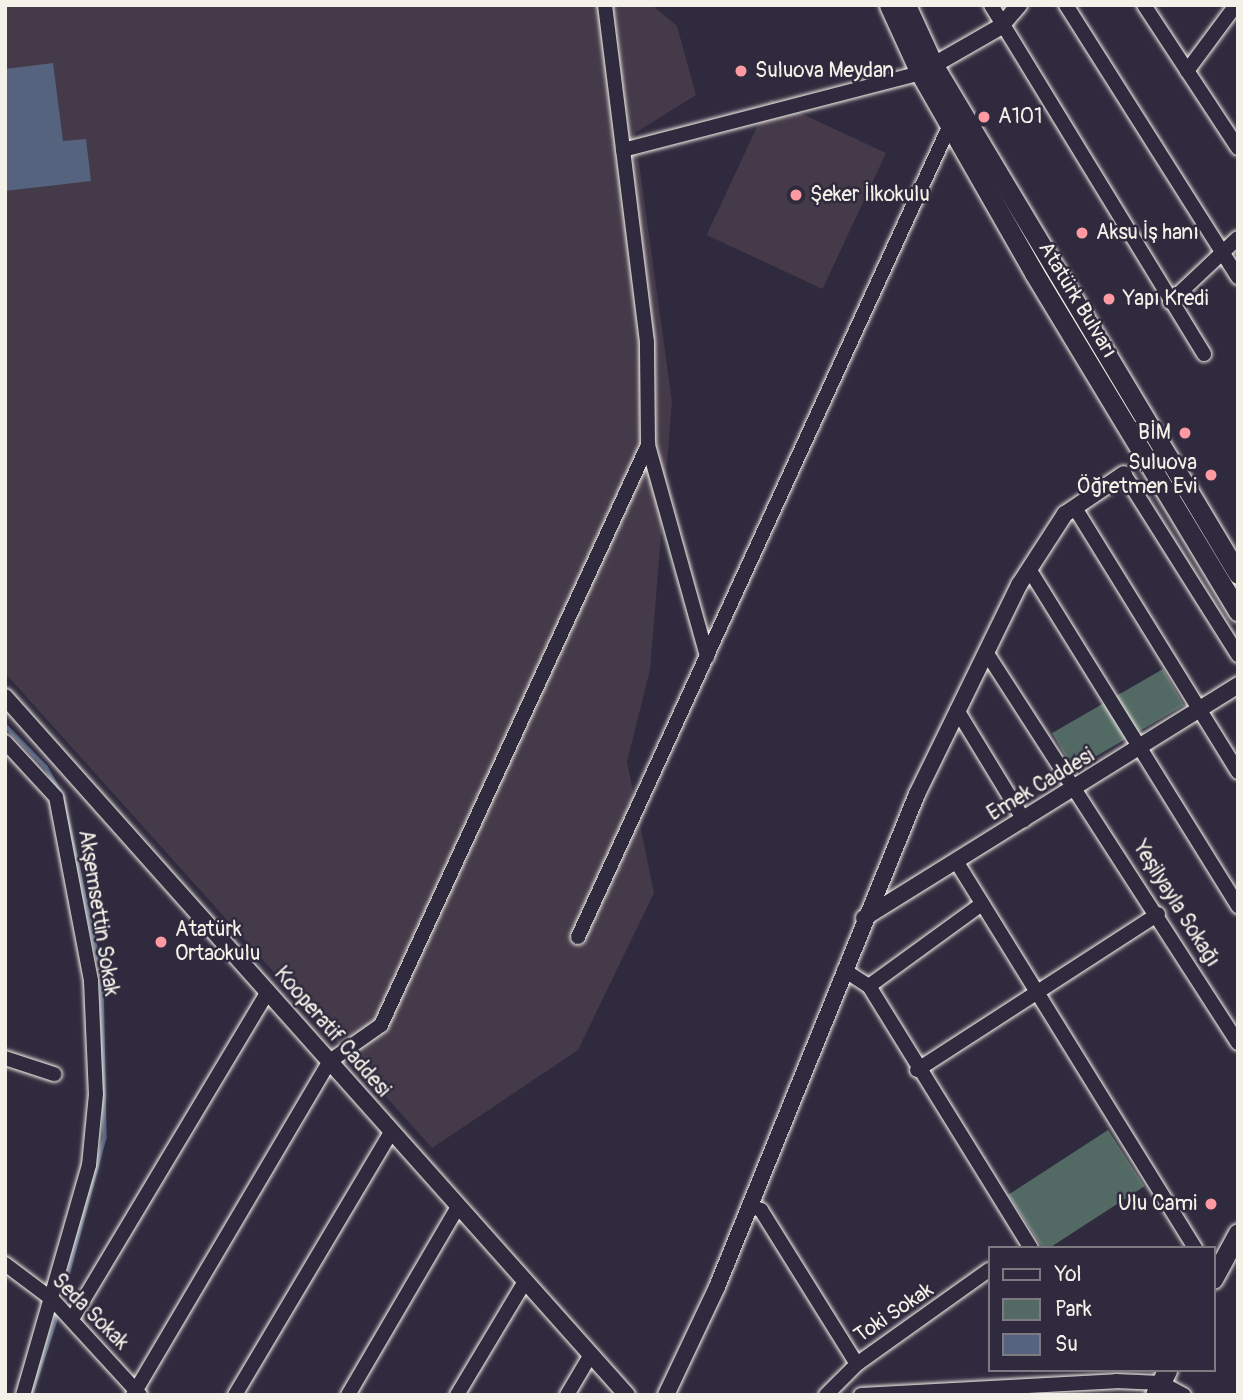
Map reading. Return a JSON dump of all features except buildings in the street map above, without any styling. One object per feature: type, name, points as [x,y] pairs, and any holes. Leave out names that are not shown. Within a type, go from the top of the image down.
[{"type":"main road","name":"Atatürk Bulvarı","points":[[889,5],[927,70],[1234,559]]},
{"type":"main road","name":"Atatürk Bulvarı","points":[[906,5],[927,70],[950,125],[1238,611]]},
{"type":"main road","points":[[1215,1276],[1238,1233]]},
{"type":"street","points":[[605,5],[647,342],[648,445],[707,657]]},
{"type":"street","points":[[991,5],[1000,27],[1204,354]]},
{"type":"street","points":[[623,150],[927,70],[1000,27],[1019,5]]},
{"type":"street","points":[[1066,5],[1220,254],[1238,277]]},
{"type":"street","points":[[1143,5],[1238,148]]},
{"type":"street","points":[[1187,71],[1236,5]]},
{"type":"street","points":[[578,937],[950,125]]},
{"type":"street","points":[[1170,302],[1238,238]]},
{"type":"street","points":[[136,1393],[330,1061],[382,1025],[648,445]]},
{"type":"street","points":[[666,1395],[749,1205],[864,918],[957,710],[1029,569],[1075,508],[1124,474],[1238,656]]},
{"type":"street","points":[[1075,508],[1238,772]]},
{"type":"street","points":[[1029,569],[1238,906]]},
{"type":"street","name":"Yeşilyayla Sokağı","points":[[986,652],[1079,788],[1238,1043]]},
{"type":"street","name":"Emek Caddesi","points":[[864,918],[1079,788],[1238,685]]},
{"type":"street","name":"Kooperatif Caddesi","points":[[5,697],[626,1395]]},
{"type":"street","points":[[957,710],[1024,820]]},
{"type":"street","name":"Akşemsettin Sokak","points":[[5,742],[56,797],[91,981],[96,1094],[89,1165],[53,1300],[23,1395]]},
{"type":"street","points":[[956,861],[1194,1246]]},
{"type":"street","points":[[869,986],[982,904]]},
{"type":"street","points":[[917,1070],[1158,914]]},
{"type":"street","points":[[844,970],[869,986],[1024,1245]]},
{"type":"street","points":[[72,1319],[268,991]]},
{"type":"street","points":[[5,1059],[54,1074]]},
{"type":"street","points":[[236,1395],[391,1132]]},
{"type":"street","points":[[749,1205],[761,1210],[857,1364]]},
{"type":"street","points":[[348,1395],[458,1207]]},
{"type":"street","name":"Seda Sokak","points":[[5,1264],[53,1300],[136,1393]]},
{"type":"street","name":"Toki Sokak","points":[[826,1395],[857,1364],[988,1271]]},
{"type":"street","points":[[457,1395],[524,1283]]},
{"type":"street","points":[[567,1395],[590,1356]]},
{"type":"street","points":[[861,1395],[1113,1376],[1161,1383],[1184,1395]]},
{"type":"shaded area","points":[[5,5],[652,5],[677,26],[696,95],[635,133],[672,402],[650,670],[627,762],[654,893],[578,1050],[432,1148],[5,673]]},
{"type":"shaded area","name":"Şeker İlkokulu","points":[[770,99],[886,153],[823,289],[707,235]]},
{"type":"green space","points":[[1163,669],[1184,705],[1073,769],[1052,733]]},
{"type":"green space","points":[[1108,1130],[1144,1186],[1052,1246],[1041,1246],[1008,1195]]},
{"type":"water","points":[[53,63],[63,141],[86,139],[91,181],[5,191],[5,69]]},
{"type":"waterway","points":[[5,725],[46,767],[63,797],[102,975],[105,1138],[64,1291]]},
{"type":"waterway","points":[[31,1395],[58,1313]]},
{"type":"place","name":"Suluova Meydan","points":[[741,71]]},
{"type":"place","name":"A101","points":[[984,117]]},
{"type":"place","name":"Şeker İlkokulu","points":[[796,195]]},
{"type":"place","name":"Aksu İş hanı","points":[[1082,233]]},
{"type":"place","name":"Yapı Kredi","points":[[1109,299]]},
{"type":"place","name":"BİM","points":[[1185,433]]},
{"type":"place","name":"Suluova Öğretmen Evi","points":[[1211,475]]},
{"type":"place","name":"Atatürk Ortaokulu","points":[[161,942]]},
{"type":"place","name":"Ulu Cami","points":[[1211,1204]]}]
